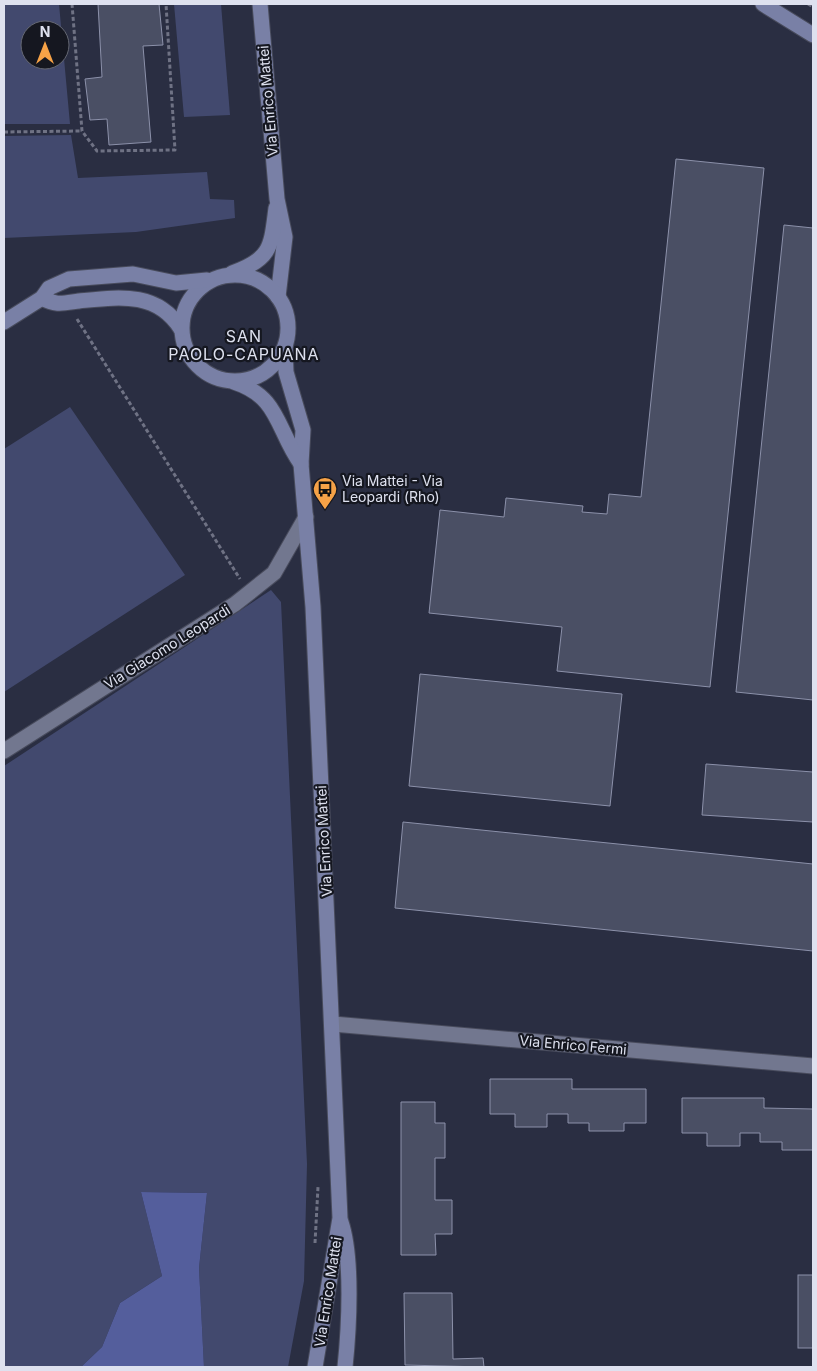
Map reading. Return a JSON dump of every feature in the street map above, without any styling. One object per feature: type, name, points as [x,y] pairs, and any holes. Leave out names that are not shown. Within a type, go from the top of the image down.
[{"type":"street","name":"Via Enrico Mattei","points":[[260,4],[277,199],[285,237],[278,297]]},
{"type":"street","points":[[763,4],[813,35]]},
{"type":"street","name":"Via Enrico Mattei","points":[[221,277],[257,264],[267,251],[277,199]]},
{"type":"street","points":[[4,322],[42,298],[49,288],[77,277],[133,274],[189,284],[221,277],[242,275],[256,279],[268,286],[278,297],[286,313],[288,330],[284,347],[277,360],[256,377],[243,380],[226,380],[212,376],[200,368],[184,346],[181,329],[183,315],[190,298],[201,286],[221,277]]},
{"type":"street","points":[[42,298],[54,305],[134,298],[153,302],[175,319],[181,329]]},
{"type":"street","name":"Via Enrico Mattei","points":[[284,347],[286,372],[299,410],[303,430],[304,449],[301,464],[313,607],[333,1024],[340,1218],[315,1367]]},
{"type":"street","name":"Via Enrico Mattei","points":[[226,380],[252,389],[264,397],[275,414],[291,449],[301,464]]},
{"type":"street","name":"Via Giacomo Leopardi","points":[[4,751],[235,604],[274,573],[306,517]]},
{"type":"street","name":"Via Enrico Fermi","points":[[333,1024],[813,1066]]},
{"type":"street","name":"Via Enrico Mattei","points":[[340,1218],[346,1236],[348,1268],[345,1367]]},
{"type":"path","points":[[72,4],[82,131],[97,151],[175,150],[166,4]]},
{"type":"path","points":[[808,4],[813,7]]},
{"type":"path","points":[[4,132],[82,131]]},
{"type":"path","points":[[72,311],[244,586]]},
{"type":"path","points":[[315,1248],[318,1180]]},
{"type":"shaded area","points":[[4,4],[59,4],[60,20],[20,20],[20,70],[65,70],[70,124],[4,124]]},
{"type":"shaded area","points":[[174,4],[221,4],[230,115],[184,117]]},
{"type":"shaded area","points":[[71,135],[78,178],[207,172],[210,199],[234,200],[235,218],[136,232],[4,238],[4,136]]},
{"type":"shaded area","points":[[70,407],[185,575],[4,692],[4,449]]},
{"type":"shaded area","points":[[271,590],[281,602],[307,1164],[304,1281],[288,1367],[204,1367],[199,1268],[207,1193],[141,1192],[162,1276],[120,1303],[102,1347],[81,1367],[4,1367],[4,766]]},
{"type":"shaded area","points":[[141,1192],[207,1193],[199,1268],[204,1367],[81,1367],[102,1347],[120,1303],[162,1276]]},
{"type":"building","points":[[98,4],[159,4],[163,45],[143,46],[151,142],[109,145],[107,119],[90,120],[85,79],[102,77]]},
{"type":"building","points":[[676,159],[764,168],[710,687],[557,671],[562,627],[429,613],[440,510],[504,517],[506,498],[583,506],[582,512],[607,514],[609,494],[641,497]]},
{"type":"building","points":[[784,225],[813,228],[813,700],[736,692]]},
{"type":"building","points":[[420,674],[622,694],[610,806],[409,786]]},
{"type":"building","points":[[706,764],[813,772],[813,822],[702,815]]},
{"type":"building","points":[[403,822],[813,864],[813,951],[395,908]]},
{"type":"building","points":[[490,1079],[572,1079],[572,1089],[646,1089],[646,1123],[624,1123],[624,1131],[589,1131],[589,1123],[568,1123],[568,1114],[547,1114],[547,1127],[515,1127],[515,1114],[490,1114]]},
{"type":"building","points":[[682,1098],[764,1098],[764,1108],[813,1109],[813,1150],[782,1150],[782,1142],[760,1142],[760,1133],[740,1133],[740,1146],[707,1146],[707,1133],[682,1133]]},
{"type":"building","points":[[401,1102],[435,1102],[435,1123],[445,1123],[445,1158],[435,1158],[435,1200],[452,1200],[452,1234],[435,1234],[436,1255],[401,1255]]},
{"type":"building","points":[[798,1275],[813,1275],[813,1348],[798,1348]]},
{"type":"building","points":[[404,1293],[452,1293],[453,1359],[483,1358],[484,1367],[405,1365]]},
{"type":"place","name":"Via Mattei - Via Leopardi (Rho)","points":[[325,510]]},
{"type":"district","name":"SAN PAOLO-CAPUANA","points":[[244,345]]}]
